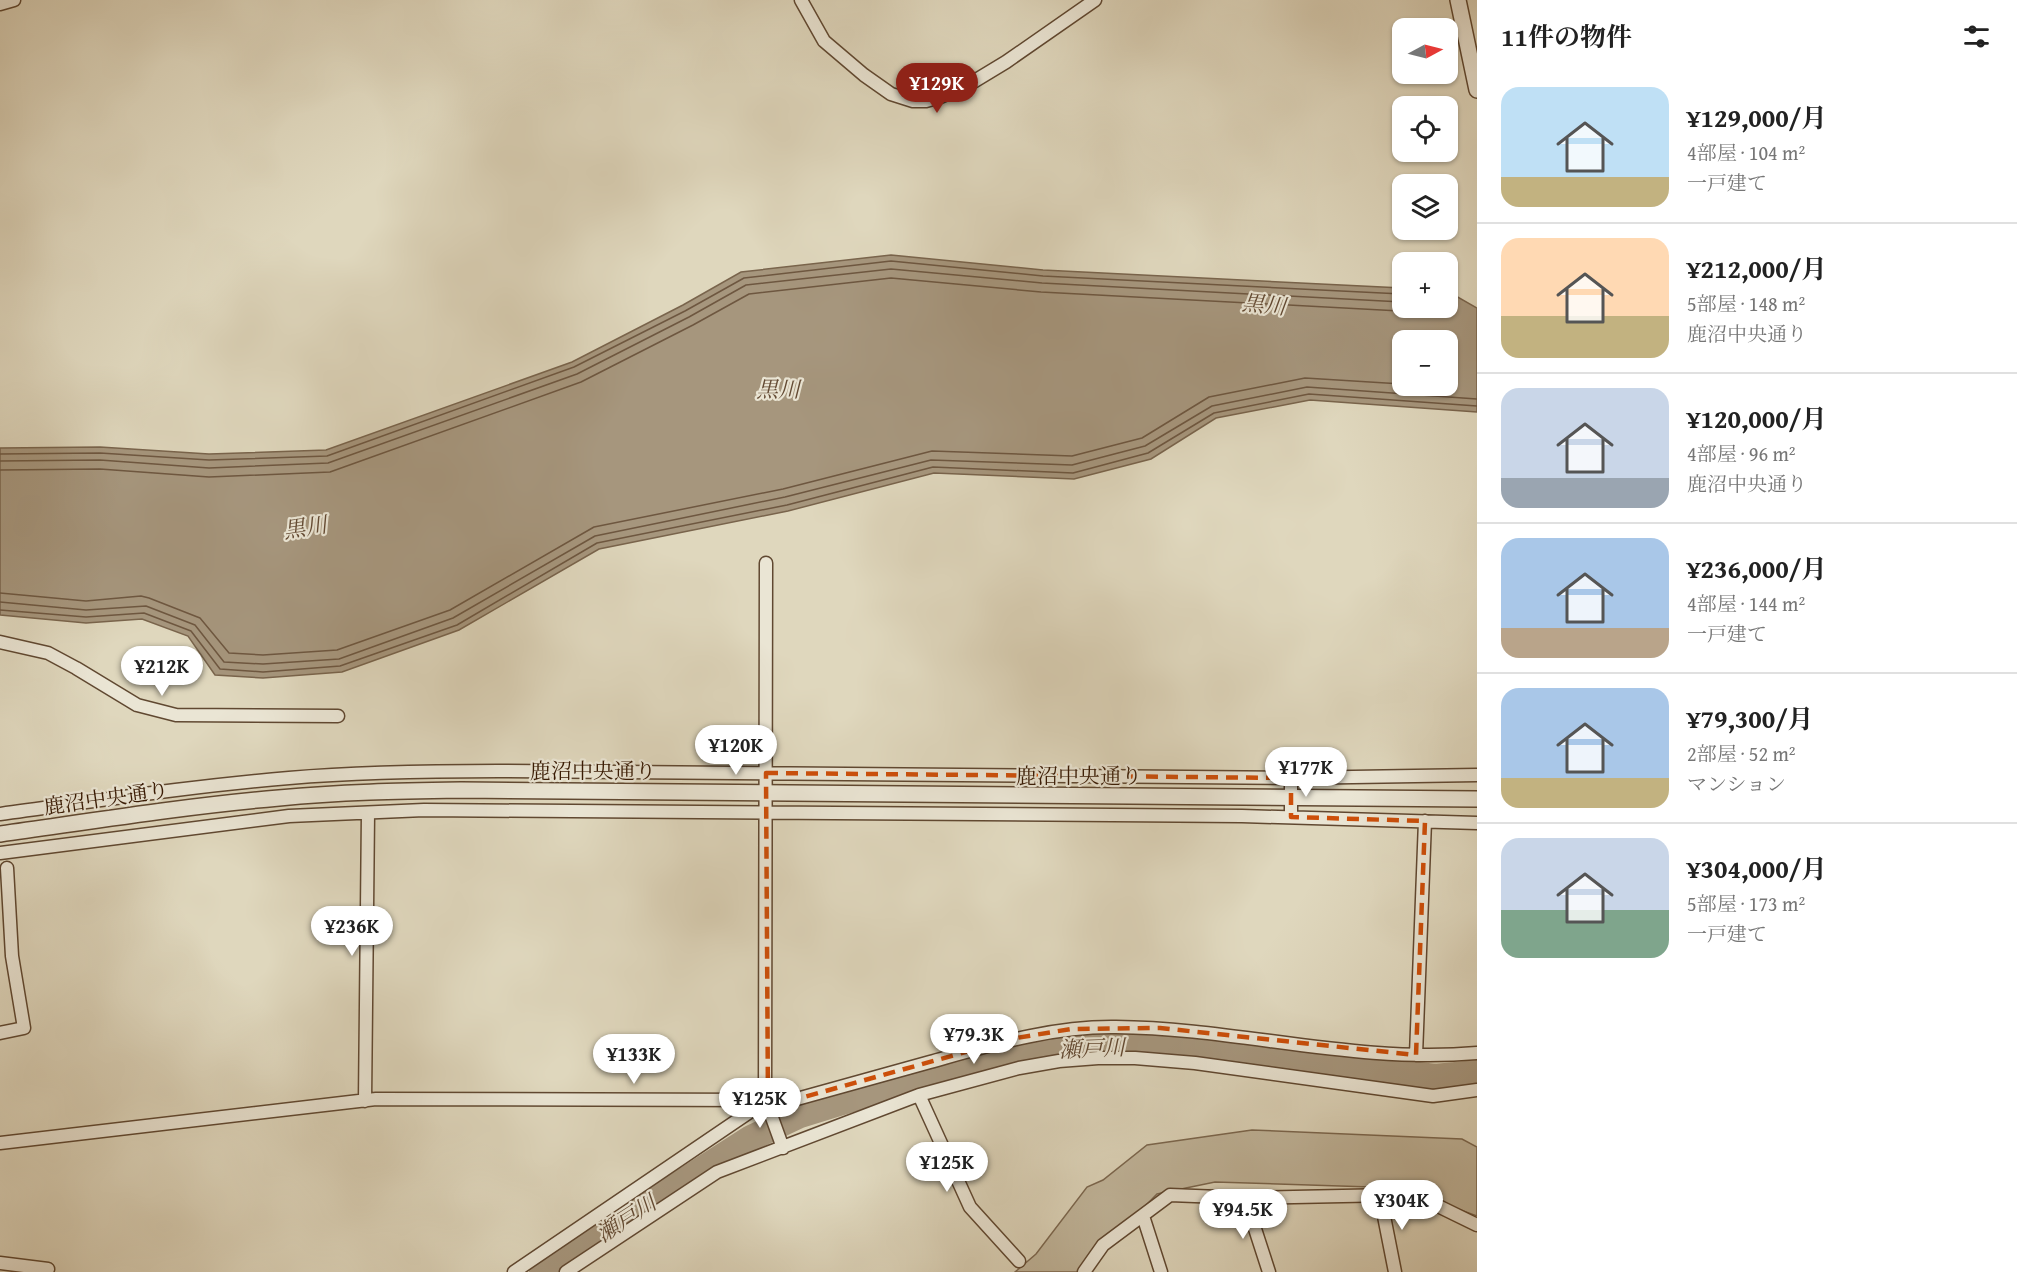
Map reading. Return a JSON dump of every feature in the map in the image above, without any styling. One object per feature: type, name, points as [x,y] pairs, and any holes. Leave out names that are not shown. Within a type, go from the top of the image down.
[{"type":"street","points":[[801,0],[825,41],[864,75],[891,94],[926,101],[968,85],[1006,62],[1095,0]]},
{"type":"street","points":[[1458,0],[1477,90]]},
{"type":"street","points":[[766,563],[767,1103],[783,1148]]},
{"type":"street","points":[[0,642],[48,653],[137,705],[158,711],[187,715],[338,716]]},
{"type":"street","points":[[0,814],[240,783],[346,774],[498,771],[1291,778],[1477,775]]},
{"type":"street","points":[[1291,778],[1291,818]]},
{"type":"street","name":"鹿沼中央通り","points":[[0,834],[207,805],[345,793],[473,790],[1477,799]]},
{"type":"street","points":[[0,853],[299,816],[484,810],[1291,818],[1477,823]]},
{"type":"street","points":[[365,1101],[369,813]]},
{"type":"street","points":[[1416,1055],[1425,821]]},
{"type":"street","points":[[0,1033],[24,1028],[12,956],[7,868]]},
{"type":"street","points":[[514,1272],[754,1109],[767,1103],[1016,1038],[1071,1029],[1160,1028],[1379,1054],[1448,1056],[1477,1053]]},
{"type":"street","points":[[566,1272],[717,1172],[919,1095],[1019,1068],[1059,1061],[1135,1058],[1195,1063],[1433,1096],[1477,1090]]},
{"type":"street","points":[[919,1095],[970,1207],[1019,1261]]},
{"type":"street","points":[[0,1143],[365,1101],[767,1103]]},
{"type":"street","points":[[1084,1272],[1103,1245],[1170,1195],[1245,1198],[1391,1195],[1434,1204],[1477,1225]]},
{"type":"street","points":[[1380,1196],[1395,1272]]},
{"type":"street","points":[[1245,1198],[1269,1272]]},
{"type":"street","points":[[1143,1216],[1161,1272]]},
{"type":"street","points":[[0,1263],[48,1269]]},
{"type":"highlighted area","points":[[766,773],[1291,778],[1291,817],[1425,821],[1416,1055],[1160,1028],[1071,1029],[1016,1038],[768,1107]]},
{"type":"shaded area","points":[[1252,1130],[1462,1139],[1477,1147],[1477,1216],[1402,1188],[1215,1182],[1157,1194],[1081,1272],[1015,1272],[1036,1254],[1087,1187],[1103,1180],[1147,1145]]},
{"type":"water","name":"黒川","points":[[891,255],[1043,270],[1392,287],[1392,318],[1458,318],[1458,297],[1477,308],[1477,412],[1310,400],[1216,418],[1151,459],[1074,479],[934,473],[788,511],[599,549],[459,630],[342,672],[263,678],[215,675],[188,636],[142,619],[86,623],[0,615],[0,448],[100,447],[209,454],[326,450],[572,362],[683,305],[741,272]]},
{"type":"waterway","name":"瀬戸川","points":[[542,1272],[751,1138],[800,1115],[942,1071],[1035,1050],[1081,1045],[1172,1045],[1435,1077],[1477,1073]]}]
